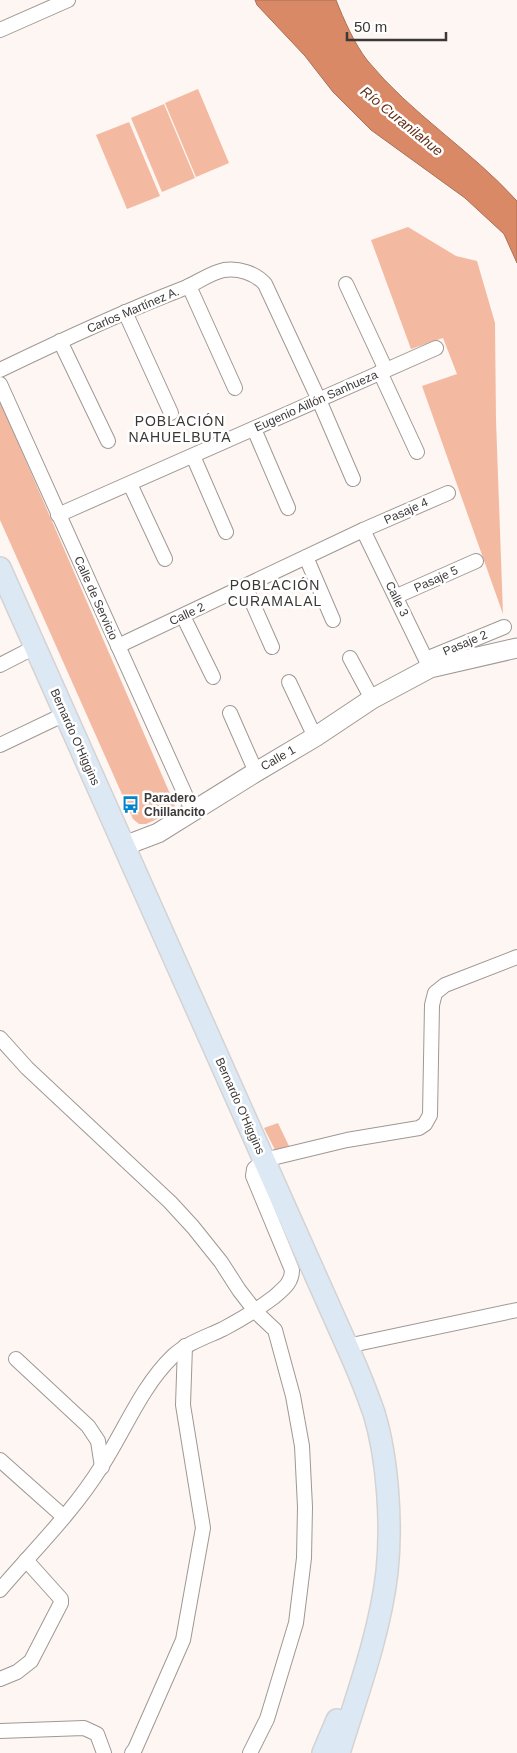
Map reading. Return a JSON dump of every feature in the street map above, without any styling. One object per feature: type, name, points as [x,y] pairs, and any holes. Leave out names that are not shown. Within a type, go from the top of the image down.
[{"type":"main road","name":"Bernardo O'Higgins","points":[[2,577],[347,1346],[367,1394],[378,1431],[388,1506],[387,1572],[377,1627],[339,1753]]},
{"type":"main road","name":"Bernardo O'Higgins","points":[[323,1753],[346,1700],[366,1664]]},
{"type":"street","points":[[0,30],[68,0]]},
{"type":"street","name":"Carlos Martínez A.","points":[[0,370],[125,312],[189,286],[214,273],[226,270],[248,273],[260,278],[265,284],[319,400]]},
{"type":"street","points":[[346,284],[417,452]]},
{"type":"street","points":[[189,286],[235,388]]},
{"type":"street","points":[[125,312],[171,413]]},
{"type":"street","points":[[60,341],[108,441]]},
{"type":"street","name":"Eugenio Aillón Sanhueza","points":[[58,515],[436,348]]},
{"type":"street","name":"Calle de Servicio","points":[[0,384],[193,812]]},
{"type":"street","points":[[319,400],[353,479]]},
{"type":"street","points":[[254,429],[288,508]]},
{"type":"street","points":[[193,456],[226,532]]},
{"type":"street","points":[[130,484],[165,560]]},
{"type":"street","name":"Pasaje 4","points":[[363,530],[448,493]]},
{"type":"street","name":"Calle 2","points":[[118,646],[363,530]]},
{"type":"street","name":"Calle 3","points":[[363,530],[397,596],[428,663]]},
{"type":"street","points":[[306,557],[333,620]]},
{"type":"street","name":"Pasaje 5","points":[[397,596],[476,561]]},
{"type":"street","points":[[245,586],[272,647]]},
{"type":"street","points":[[183,616],[213,677]]},
{"type":"street","name":"Pasaje 2","points":[[428,663],[504,627]]},
{"type":"street","points":[[0,665],[35,647]]},
{"type":"street","name":"Calle 1","points":[[124,846],[158,833],[193,812],[315,737],[428,663],[509,649]]},
{"type":"street","points":[[350,658],[372,699]]},
{"type":"street","points":[[289,682],[315,737]]},
{"type":"street","points":[[230,713],[256,772]]},
{"type":"street","points":[[0,745],[65,714]]},
{"type":"street","points":[[0,1590],[64,1517],[102,1467],[135,1406],[173,1355],[185,1346],[256,1312],[287,1285],[292,1273],[253,1176],[254,1169],[264,1160],[347,1140],[419,1128],[426,1124],[430,1115],[432,1005],[435,993],[445,985],[517,957]]},
{"type":"street","points":[[0,1038],[27,1068],[170,1202],[221,1262],[256,1312],[274,1330],[293,1396],[302,1446],[305,1507],[304,1558],[296,1623],[267,1720],[250,1753]]},
{"type":"street","points":[[347,1346],[517,1310]]},
{"type":"street","points":[[132,1753],[183,1640],[203,1528],[183,1405],[185,1346]]},
{"type":"street","points":[[16,1359],[88,1426],[98,1441],[102,1467]]},
{"type":"street","points":[[0,1460],[64,1517]]},
{"type":"street","points":[[0,1679],[18,1672],[31,1661],[61,1603],[61,1599],[52,1587],[26,1560]]},
{"type":"street","points":[[0,1731],[84,1728],[97,1734],[104,1753]]},
{"type":"shaded area","points":[[198,89],[229,163],[196,177],[165,103]]},
{"type":"shaded area","points":[[164,104],[195,178],[162,192],[131,118]]},
{"type":"shaded area","points":[[129,122],[160,196],[127,209],[96,135]]},
{"type":"shaded area","points":[[408,227],[456,256],[477,261],[495,323],[496,420],[503,614],[422,386],[457,374],[443,338],[411,349],[371,240]]},
{"type":"shaded area","points":[[0,401],[174,803],[175,808],[173,812],[146,824],[139,824],[133,819],[0,520]]},
{"type":"shaded area","points":[[278,1123],[289,1146],[275,1150],[264,1128]]},
{"type":"water","name":"Río Curanilahue","points":[[255,0],[336,0],[358,46],[367,60],[384,79],[480,165],[517,201],[517,263],[504,234],[465,198],[371,130],[333,92],[305,56],[257,5]]},
{"type":"place","name":"Paradero Chillancito","points":[[130,805]]},
{"type":"district","name":"POBLACIÓN NAHUELBUTA","points":[[180,430]]},
{"type":"district","name":"POBLACIÓN CURAMALAL","points":[[275,594]]}]
